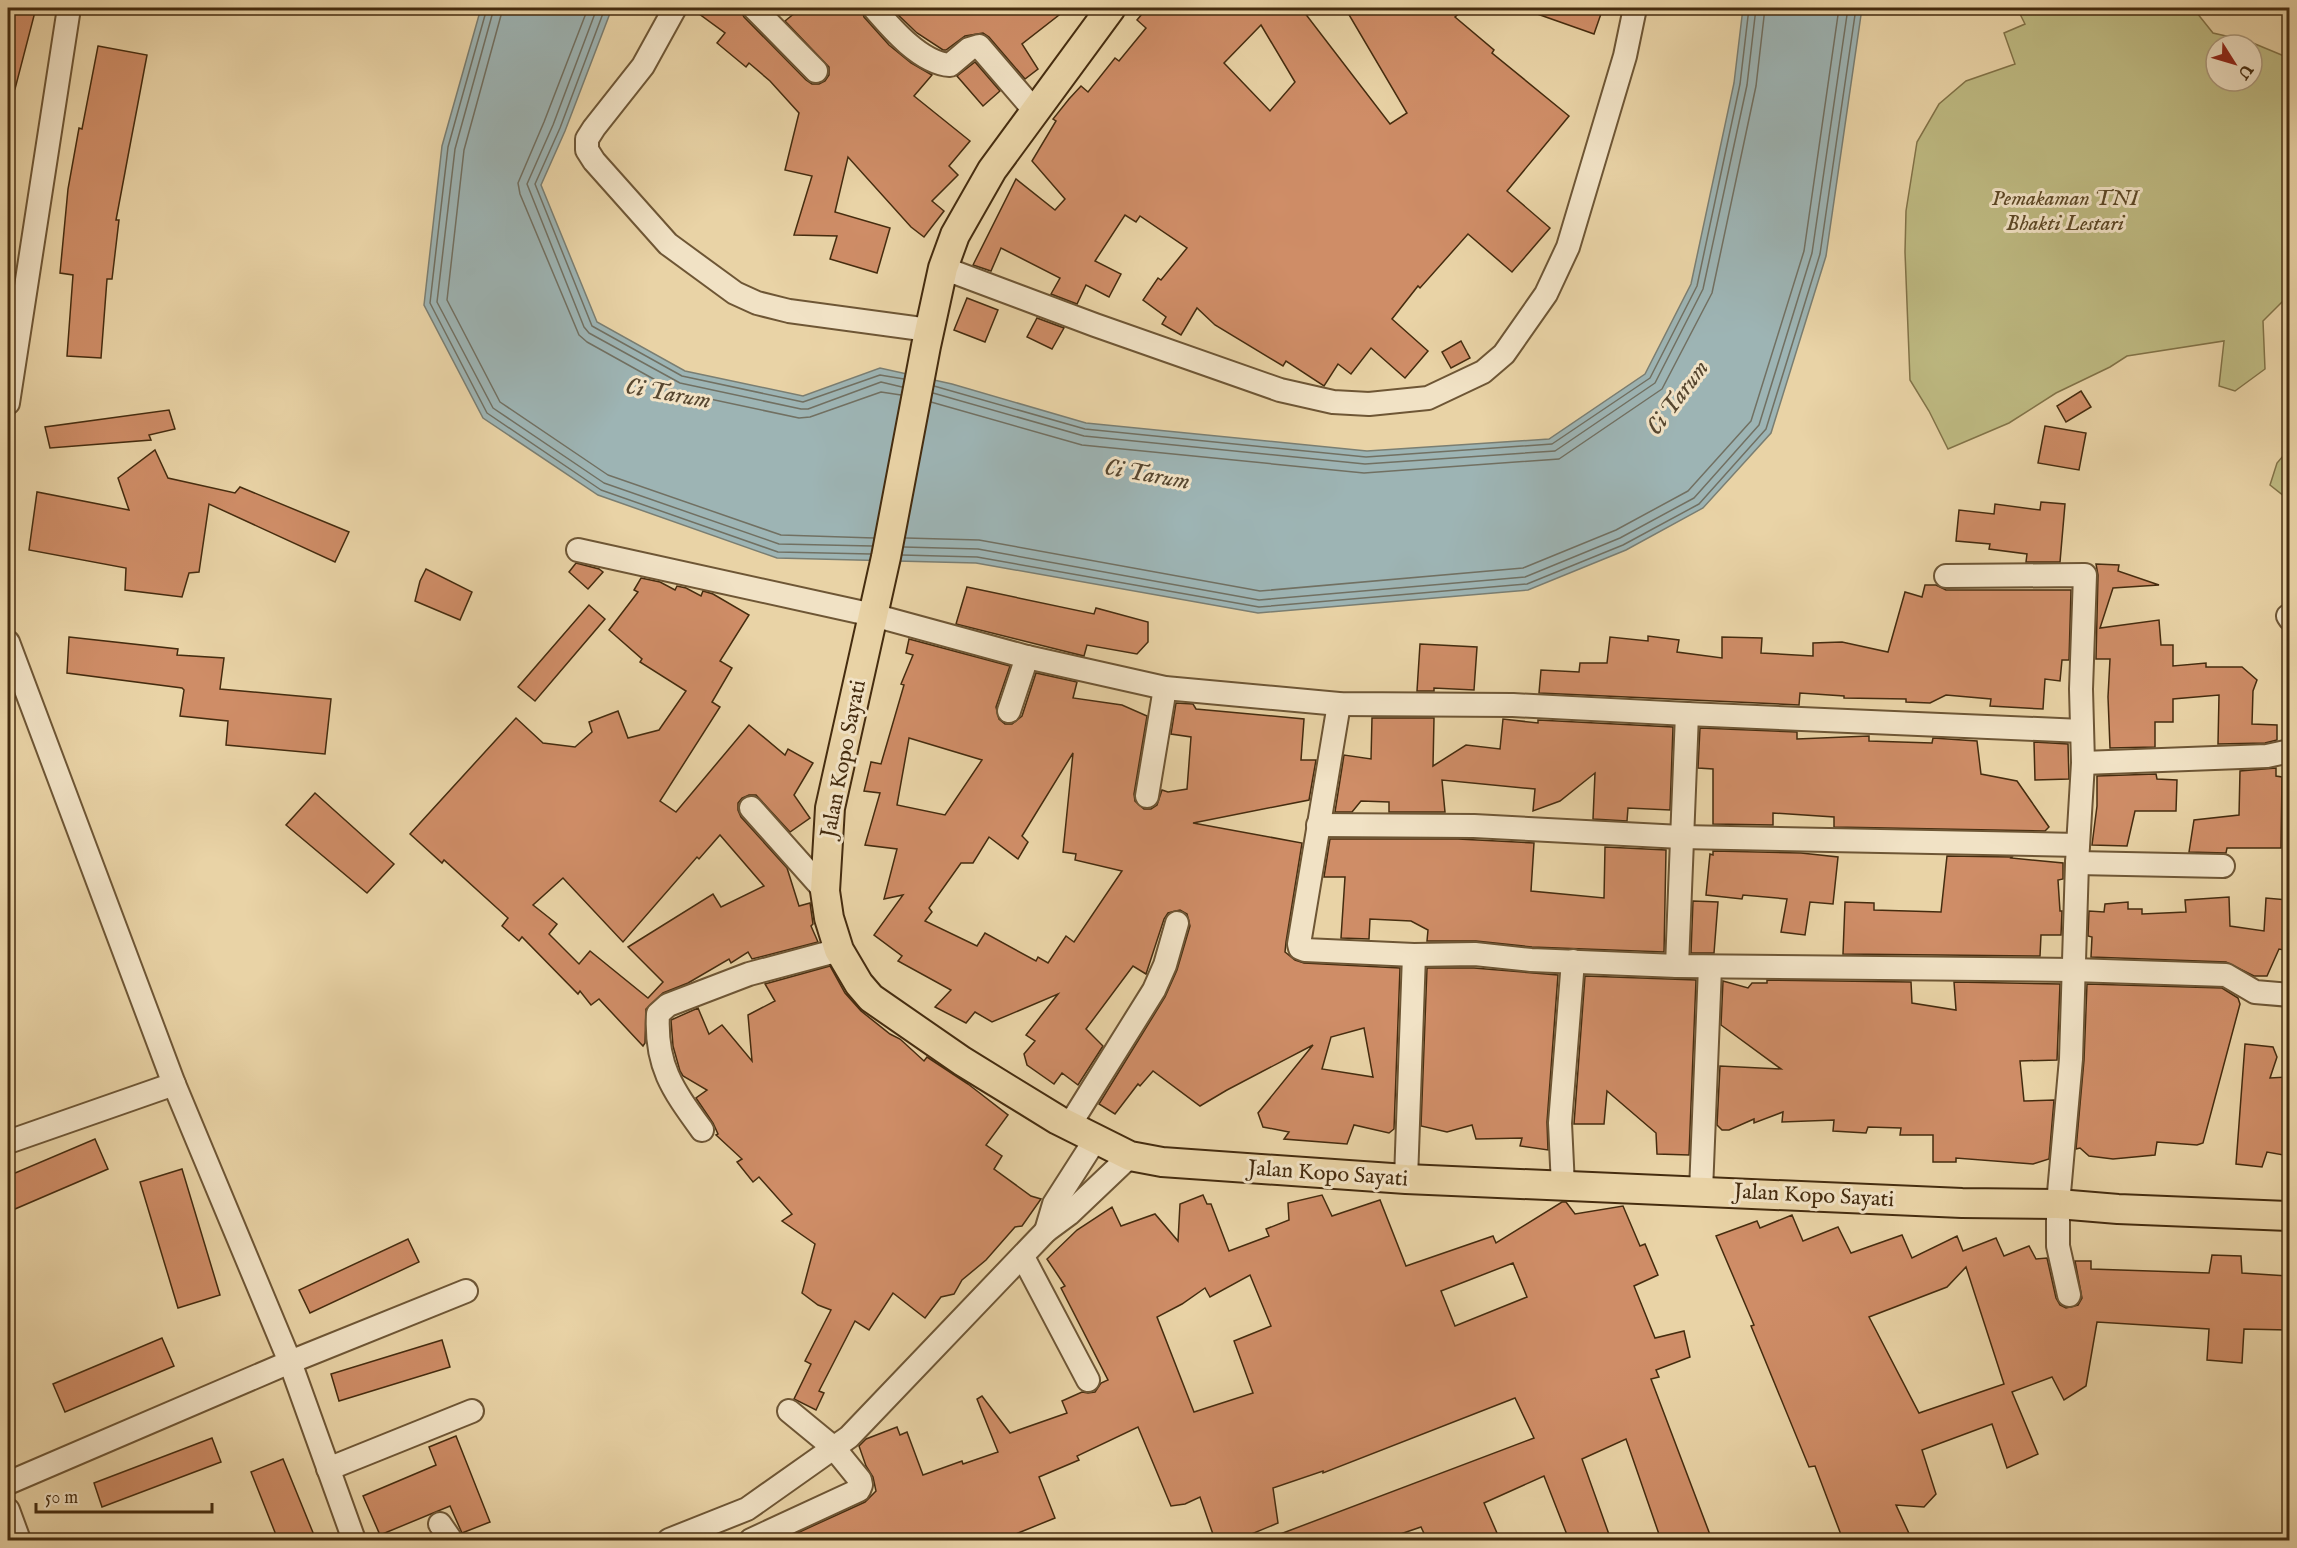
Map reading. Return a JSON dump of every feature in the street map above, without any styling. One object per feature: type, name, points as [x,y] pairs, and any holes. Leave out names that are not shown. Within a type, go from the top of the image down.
[{"type":"main road","name":"Jalan Kopo Sayati","points":[[1111,8],[992,170],[955,235],[943,267],[927,338],[886,557],[830,808],[825,891],[829,918],[839,950],[849,969],[871,998],[962,1061],[1069,1126],[1130,1156],[1162,1162],[1406,1179],[2049,1204],[2289,1216]]},
{"type":"street","points":[[8,403],[13,348],[69,8]]},
{"type":"street","points":[[675,8],[644,66],[587,140],[587,150],[594,161],[668,244],[735,293],[757,303],[789,311],[927,338]]},
{"type":"street","points":[[754,8],[816,71]]},
{"type":"street","points":[[874,8],[896,34],[938,64],[950,65],[969,49],[979,46],[1034,110]]},
{"type":"street","points":[[943,267],[1095,325],[1281,390],[1333,402],[1369,404],[1428,398],[1483,372],[1504,354],[1546,294],[1568,247],[1625,56],[1635,8]]},
{"type":"street","points":[[578,550],[873,615],[1027,657],[1165,688],[1339,704],[1513,705],[2082,731]]},
{"type":"street","points":[[1946,576],[2085,575],[2081,689],[2083,763],[2077,854],[2070,1059],[2049,1204],[2068,1295]]},
{"type":"street","points":[[8,642],[174,1084],[290,1362],[354,1540]]},
{"type":"street","points":[[1009,711],[1027,657]]},
{"type":"street","points":[[1147,796],[1165,688]]},
{"type":"street","points":[[1339,704],[1299,944],[1300,948],[1305,950],[1414,955],[1475,954],[1573,962],[1710,967],[2073,970],[2226,975],[2255,992],[2289,995]]},
{"type":"street","points":[[1677,966],[1687,714]]},
{"type":"street","points":[[2083,763],[2267,756],[2289,751]]},
{"type":"street","points":[[752,808],[825,891]]},
{"type":"street","points":[[1318,825],[1474,826],[2077,854],[2223,866]]},
{"type":"street","points":[[1069,1126],[1154,990],[1165,965],[1177,923]]},
{"type":"street","points":[[702,1130],[674,1091],[665,1072],[657,1024],[658,1014],[668,1005],[749,974],[839,950]]},
{"type":"street","points":[[1406,1179],[1414,955]]},
{"type":"street","points":[[1563,1186],[1560,1123],[1573,962]]},
{"type":"street","points":[[1701,1191],[1710,967]]},
{"type":"street","points":[[8,1142],[174,1084]]},
{"type":"street","points":[[1046,1231],[1054,1204],[1095,1140]]},
{"type":"street","points":[[669,1540],[747,1509],[849,1437],[1046,1231],[1069,1214],[1130,1156]]},
{"type":"street","points":[[1023,1257],[1088,1380]]},
{"type":"street","points":[[8,1483],[290,1362],[466,1291]]},
{"type":"street","points":[[328,1469],[472,1411]]},
{"type":"street","points":[[751,1540],[859,1490],[861,1485],[860,1480],[834,1448],[789,1411]]},
{"type":"street","points":[[8,1510],[19,1540]]},
{"type":"green space","name":"Pemakaman TNI Bhakti Lestari","points":[[2017,8],[2193,8],[2213,33],[2204,33],[2204,93],[2264,93],[2264,48],[2289,58],[2289,88],[2284,97],[2285,114],[2290,127],[2289,301],[2284,300],[2263,321],[2265,369],[2235,391],[2219,386],[2224,341],[2127,356],[2110,367],[2056,393],[2009,423],[1948,449],[1910,380],[1905,252],[1906,211],[1917,142],[1939,104],[1966,81],[2015,64],[2004,33],[2025,24]]},
{"type":"green space","points":[[2289,449],[2289,500],[2270,485],[2277,463]]},
{"type":"water","name":"Ci Tarum","points":[[481,8],[612,8],[565,131],[541,185],[597,322],[685,371],[803,396],[880,368],[952,384],[1086,423],[1367,451],[1549,439],[1645,374],[1691,284],[1734,83],[1743,8],[1862,8],[1826,256],[1771,433],[1703,508],[1626,550],[1528,590],[1258,613],[976,563],[777,558],[598,495],[483,418],[424,305],[442,146]]},
{"type":"building","points":[[8,8],[36,8],[15,89],[8,88]]},
{"type":"building","points":[[691,8],[739,8],[744,17],[806,80],[812,84],[819,84],[829,75],[829,67],[785,21],[801,8],[861,8],[864,17],[889,45],[911,63],[932,75],[914,96],[970,141],[949,166],[958,175],[932,201],[944,211],[924,237],[911,227],[848,157],[835,212],[890,228],[877,273],[830,259],[837,236],[794,235],[812,176],[785,170],[799,113],[770,81],[749,63],[746,67],[717,43],[725,33]]},
{"type":"building","points":[[891,8],[1068,8],[1022,44],[1038,69],[1025,79],[983,33],[965,36],[943,50],[917,33]]},
{"type":"building","points":[[1147,8],[1301,8],[1390,124],[1407,113],[1345,8],[1465,8],[1455,17],[1494,50],[1492,53],[1569,116],[1507,191],[1550,228],[1512,272],[1468,234],[1420,288],[1418,286],[1392,319],[1428,351],[1405,378],[1371,348],[1351,374],[1338,364],[1324,386],[1286,361],[1283,366],[1215,325],[1197,308],[1181,335],[1162,324],[1166,317],[1143,300],[1158,278],[1161,280],[1187,248],[1140,216],[1136,222],[1125,215],[1095,261],[1121,274],[1109,297],[1086,285],[1077,304],[1051,294],[1060,278],[1001,248],[991,271],[973,265],[1016,179],[1055,210],[1065,199],[1032,161],[1056,121],[1053,119],[1069,99],[1081,86],[1088,92],[1115,58],[1119,61],[1146,28],[1137,20]],"holes":[[[1261,25],[1295,82],[1270,111],[1224,63]]]},
{"type":"building","points":[[1527,8],[1603,8],[1594,34],[1526,10]]},
{"type":"building","points":[[98,46],[147,55],[116,220],[119,220],[112,279],[107,279],[101,358],[67,356],[73,275],[60,273],[68,189]]},
{"type":"building","points":[[975,62],[1000,91],[983,106],[957,76]]},
{"type":"building","points":[[967,298],[998,310],[985,342],[954,330]]},
{"type":"building","points":[[1037,318],[1064,328],[1052,349],[1027,337]]},
{"type":"building","points":[[1461,341],[1470,358],[1451,368],[1442,352]]},
{"type":"building","points":[[2081,391],[2091,407],[2066,422],[2057,406]]},
{"type":"building","points":[[169,410],[175,429],[149,435],[151,440],[50,448],[45,427]]},
{"type":"building","points":[[2045,426],[2086,433],[2079,470],[2038,463]]},
{"type":"building","points":[[155,450],[168,478],[235,493],[240,487],[349,532],[335,562],[209,504],[199,572],[189,573],[182,597],[125,590],[126,568],[29,550],[37,492],[129,510],[118,478]]},
{"type":"building","points":[[2041,502],[2065,504],[2060,562],[2026,562],[2027,554],[1989,549],[1990,544],[1956,541],[1959,510],[1994,514],[1995,504],[2040,510]]},
{"type":"building","points":[[576,563],[603,572],[588,589],[569,572]]},
{"type":"building","points":[[2096,564],[2119,565],[2118,571],[2159,585],[2113,588],[2100,628],[2159,620],[2161,645],[2173,645],[2173,666],[2206,663],[2206,667],[2242,667],[2257,680],[2253,691],[2252,724],[2277,725],[2277,740],[2265,743],[2218,744],[2219,695],[2173,699],[2173,722],[2155,722],[2155,747],[2110,748],[2108,697],[2110,659],[2096,659],[2098,575]]},
{"type":"building","points":[[426,569],[472,592],[460,620],[415,601]]},
{"type":"building","points":[[641,578],[660,582],[675,590],[677,586],[686,588],[701,596],[703,591],[713,594],[749,615],[720,661],[732,668],[712,702],[720,707],[660,801],[676,812],[749,725],[785,755],[788,749],[813,763],[794,795],[810,818],[790,832],[756,795],[742,798],[738,803],[738,810],[741,817],[787,868],[799,906],[810,903],[813,924],[811,926],[818,942],[752,959],[748,952],[731,963],[729,959],[688,983],[663,993],[646,1009],[643,1046],[599,999],[591,1005],[580,991],[578,994],[522,937],[519,941],[502,926],[508,918],[444,860],[442,863],[410,834],[516,718],[543,743],[575,747],[592,732],[589,722],[618,711],[628,738],[659,730],[686,691],[640,662],[642,659],[609,630],[638,592],[634,590]],"holes":[[[720,835],[764,886],[721,907],[713,894],[628,947],[663,982],[648,998],[590,951],[579,964],[549,934],[557,924],[533,905],[563,878],[623,942],[697,857],[699,859]]]},
{"type":"building","points":[[1925,585],[1936,585],[1946,590],[2071,590],[2069,660],[2062,660],[2060,681],[2045,679],[2043,709],[1990,706],[1991,699],[1946,695],[1930,703],[1906,702],[1906,699],[1844,698],[1844,696],[1800,693],[1799,705],[1539,693],[1541,670],[1579,672],[1580,663],[1607,663],[1610,637],[1648,641],[1648,636],[1679,640],[1677,652],[1722,658],[1722,637],[1762,638],[1761,653],[1813,656],[1813,643],[1842,642],[1888,652],[1905,592],[1922,597]]},
{"type":"building","points":[[967,587],[1094,614],[1096,608],[1148,622],[1148,642],[1137,654],[1087,645],[1084,656],[956,624]]},
{"type":"building","points":[[589,605],[605,619],[535,701],[518,687]]},
{"type":"building","points":[[69,637],[178,649],[177,655],[224,658],[220,689],[331,699],[325,754],[226,745],[228,721],[180,716],[184,690],[182,688],[67,673]]},
{"type":"building","points":[[909,639],[1010,666],[996,707],[999,719],[1005,724],[1012,724],[1022,716],[1036,673],[1077,682],[1073,698],[1122,705],[1147,716],[1134,794],[1135,801],[1144,809],[1151,809],[1157,805],[1162,790],[1168,792],[1187,789],[1191,737],[1171,734],[1176,703],[1193,704],[1196,709],[1304,719],[1301,760],[1316,760],[1309,800],[1193,823],[1302,843],[1285,952],[1295,960],[1304,963],[1400,968],[1394,1129],[1389,1133],[1354,1125],[1347,1144],[1284,1139],[1289,1132],[1263,1127],[1258,1113],[1313,1045],[1200,1106],[1153,1071],[1140,1086],[1138,1084],[1115,1114],[1099,1104],[1165,997],[1177,970],[1190,926],[1187,914],[1180,910],[1168,913],[1164,919],[1146,974],[1133,966],[1086,1029],[1103,1046],[1078,1085],[1062,1073],[1054,1084],[1027,1065],[1024,1054],[1035,1041],[1026,1035],[1058,994],[992,1022],[975,1012],[966,1023],[935,1007],[951,990],[898,961],[902,956],[874,935],[903,895],[884,899],[897,849],[865,845],[880,793],[864,791],[871,762],[881,764],[904,685],[901,684],[913,655],[906,653]],"holes":[[[909,738],[982,760],[945,815],[897,805]],[[1073,753],[1063,852],[1076,854],[1075,860],[1122,871],[1074,942],[1066,936],[1048,963],[1038,957],[1036,961],[985,933],[977,946],[925,921],[932,912],[929,908],[961,863],[973,863],[989,837],[1018,859],[1028,842],[1022,836]],[[1364,1028],[1373,1077],[1322,1069],[1331,1037]]]},
{"type":"building","points":[[1420,644],[1477,647],[1474,690],[1434,688],[1434,691],[1417,691]]},
{"type":"building","points":[[1372,718],[1434,718],[1433,766],[1466,745],[1500,749],[1503,719],[1538,723],[1538,720],[1673,727],[1670,810],[1628,808],[1627,821],[1593,819],[1595,773],[1560,801],[1533,811],[1535,789],[1442,780],[1445,812],[1389,812],[1389,802],[1361,801],[1352,812],[1335,812],[1344,755],[1371,759]]},
{"type":"building","points":[[1700,728],[1797,732],[1797,739],[1869,736],[1869,741],[1932,743],[1933,738],[1977,741],[1981,774],[2017,781],[2049,827],[2045,831],[1834,827],[1834,817],[1773,813],[1773,825],[1713,824],[1713,769],[1698,768]]},
{"type":"building","points":[[2034,742],[2068,744],[2069,779],[2035,780]]},
{"type":"building","points":[[2276,768],[2276,776],[2282,777],[2281,848],[2227,848],[2226,853],[2189,852],[2194,820],[2239,815],[2240,771]]},
{"type":"building","points":[[2156,774],[2157,779],[2177,780],[2176,811],[2135,811],[2127,846],[2092,845],[2097,806],[2097,776]]},
{"type":"building","points":[[315,793],[394,864],[367,893],[286,825]]},
{"type":"building","points":[[1330,839],[1458,839],[1534,843],[1531,891],[1604,898],[1605,847],[1666,850],[1664,952],[1532,947],[1476,941],[1427,941],[1428,930],[1411,921],[1370,919],[1369,939],[1341,938],[1345,877],[1324,877]]},
{"type":"building","points":[[1713,851],[1801,853],[1838,857],[1833,904],[1810,902],[1805,935],[1781,932],[1787,899],[1743,895],[1742,899],[1706,895],[1710,854],[1713,855]]},
{"type":"building","points":[[1947,856],[2012,857],[2063,863],[2063,879],[2058,880],[2060,911],[2062,911],[2061,935],[2041,935],[2040,956],[1843,954],[1845,902],[1874,903],[1874,910],[1941,912]]},
{"type":"building","points":[[2229,897],[2230,926],[2264,931],[2266,898],[2289,900],[2289,951],[2279,949],[2267,976],[2254,976],[2226,962],[2091,957],[2092,937],[2088,936],[2089,911],[2104,912],[2105,904],[2128,902],[2128,909],[2142,909],[2142,914],[2186,912],[2185,900]]},
{"type":"building","points":[[1693,901],[1718,902],[1714,953],[1691,953]]},
{"type":"building","points":[[830,966],[845,993],[861,1011],[900,1039],[924,1061],[927,1057],[968,1084],[1008,1115],[986,1145],[1002,1156],[994,1169],[1031,1196],[1041,1199],[1022,1226],[1015,1227],[986,1260],[962,1280],[954,1294],[941,1297],[925,1318],[893,1293],[869,1330],[855,1321],[819,1391],[824,1393],[816,1410],[794,1399],[811,1364],[805,1361],[831,1310],[818,1305],[802,1293],[815,1244],[782,1221],[792,1214],[759,1177],[753,1182],[737,1162],[742,1159],[716,1135],[718,1134],[713,1123],[696,1098],[707,1090],[683,1076],[680,1071],[673,1046],[671,1020],[698,1008],[709,1034],[722,1025],[752,1061],[748,1015],[775,1001],[765,984]]},
{"type":"building","points":[[1427,968],[1474,968],[1558,975],[1547,1122],[1548,1150],[1520,1146],[1522,1138],[1476,1139],[1472,1125],[1447,1132],[1421,1126]]},
{"type":"building","points":[[1585,976],[1696,980],[1689,1155],[1657,1154],[1656,1133],[1607,1091],[1604,1124],[1574,1124]]},
{"type":"building","points":[[1767,980],[1911,982],[1912,1003],[1956,1010],[1954,982],[2060,984],[2057,1060],[2020,1061],[2024,1101],[2054,1100],[2049,1159],[2033,1164],[1956,1158],[1956,1162],[1933,1162],[1933,1135],[1900,1135],[1901,1128],[1868,1127],[1866,1133],[1833,1131],[1834,1120],[1782,1122],[1783,1112],[1754,1123],[1754,1119],[1729,1130],[1722,1130],[1717,1125],[1720,1066],[1781,1069],[1721,1025],[1723,981],[1748,988],[1752,983],[1767,983]]},
{"type":"building","points":[[2087,984],[2222,988],[2238,998],[2240,1004],[2203,1143],[2197,1145],[2157,1142],[2155,1155],[2113,1159],[2089,1156],[2080,1148],[2076,1149],[2084,1060]]},
{"type":"building","points":[[2245,1044],[2273,1047],[2277,1057],[2270,1078],[2289,1077],[2289,1156],[2267,1152],[2262,1167],[2236,1164]]},
{"type":"building","points":[[95,1139],[108,1169],[8,1212],[8,1176]]},
{"type":"building","points":[[182,1169],[220,1295],[178,1308],[140,1182]]},
{"type":"building","points":[[1203,1195],[1207,1204],[1211,1204],[1229,1251],[1269,1236],[1266,1229],[1289,1220],[1288,1203],[1322,1195],[1332,1216],[1380,1200],[1406,1266],[1493,1236],[1496,1243],[1562,1202],[1566,1202],[1575,1214],[1623,1206],[1640,1246],[1645,1244],[1658,1275],[1634,1286],[1655,1338],[1684,1331],[1690,1357],[1656,1370],[1659,1377],[1651,1379],[1712,1540],[1661,1540],[1626,1439],[1582,1459],[1611,1540],[1569,1540],[1544,1476],[1484,1503],[1500,1540],[1427,1540],[1421,1527],[1383,1540],[1267,1539],[1534,1438],[1515,1398],[1323,1473],[1323,1471],[1273,1488],[1278,1523],[1237,1540],[1215,1540],[1200,1497],[1185,1504],[1171,1506],[1138,1427],[1077,1456],[1079,1460],[1039,1477],[1055,1518],[1001,1540],[782,1540],[865,1502],[876,1491],[873,1477],[866,1466],[859,1446],[866,1439],[897,1427],[900,1435],[907,1432],[923,1475],[962,1461],[963,1464],[998,1452],[977,1399],[982,1396],[1010,1433],[1067,1413],[1062,1401],[1082,1392],[1095,1392],[1101,1383],[1108,1380],[1061,1288],[1065,1286],[1047,1259],[1077,1230],[1112,1207],[1121,1226],[1155,1214],[1178,1241],[1180,1204]],"holes":[[[1513,1263],[1527,1297],[1455,1326],[1441,1291]],[[1250,1275],[1271,1326],[1234,1341],[1253,1393],[1194,1412],[1157,1317],[1182,1304],[1205,1288],[1210,1297]]]},
{"type":"building","points":[[1792,1215],[1803,1241],[1838,1227],[1851,1253],[1902,1235],[1912,1258],[1957,1236],[1963,1251],[1996,1238],[2004,1256],[2029,1246],[2036,1259],[2047,1258],[2056,1298],[2060,1305],[2066,1308],[2078,1305],[2082,1298],[2075,1261],[2091,1261],[2091,1269],[2209,1273],[2212,1255],[2241,1256],[2242,1273],[2289,1276],[2289,1330],[2244,1329],[2242,1363],[2207,1360],[2209,1329],[2097,1322],[2086,1386],[2064,1400],[2052,1377],[2012,1392],[2038,1454],[2007,1468],[1992,1424],[1922,1450],[1936,1494],[1924,1507],[1896,1505],[1912,1540],[1843,1540],[1815,1466],[1809,1467],[1751,1326],[1754,1325],[1716,1236],[1757,1221],[1760,1228]],"holes":[[[1966,1267],[2004,1384],[1919,1413],[1869,1317],[1947,1287]]]},
{"type":"building","points":[[408,1239],[419,1262],[310,1313],[299,1290]]},
{"type":"building","points":[[162,1338],[174,1366],[65,1412],[53,1384]]},
{"type":"building","points":[[442,1340],[450,1367],[339,1401],[331,1374]]},
{"type":"building","points":[[456,1436],[490,1522],[462,1533],[450,1506],[380,1535],[363,1496],[436,1465],[429,1447]]},
{"type":"building","points":[[212,1438],[221,1462],[102,1507],[94,1483]]},
{"type":"building","points":[[283,1459],[316,1540],[278,1540],[251,1472]]}]
